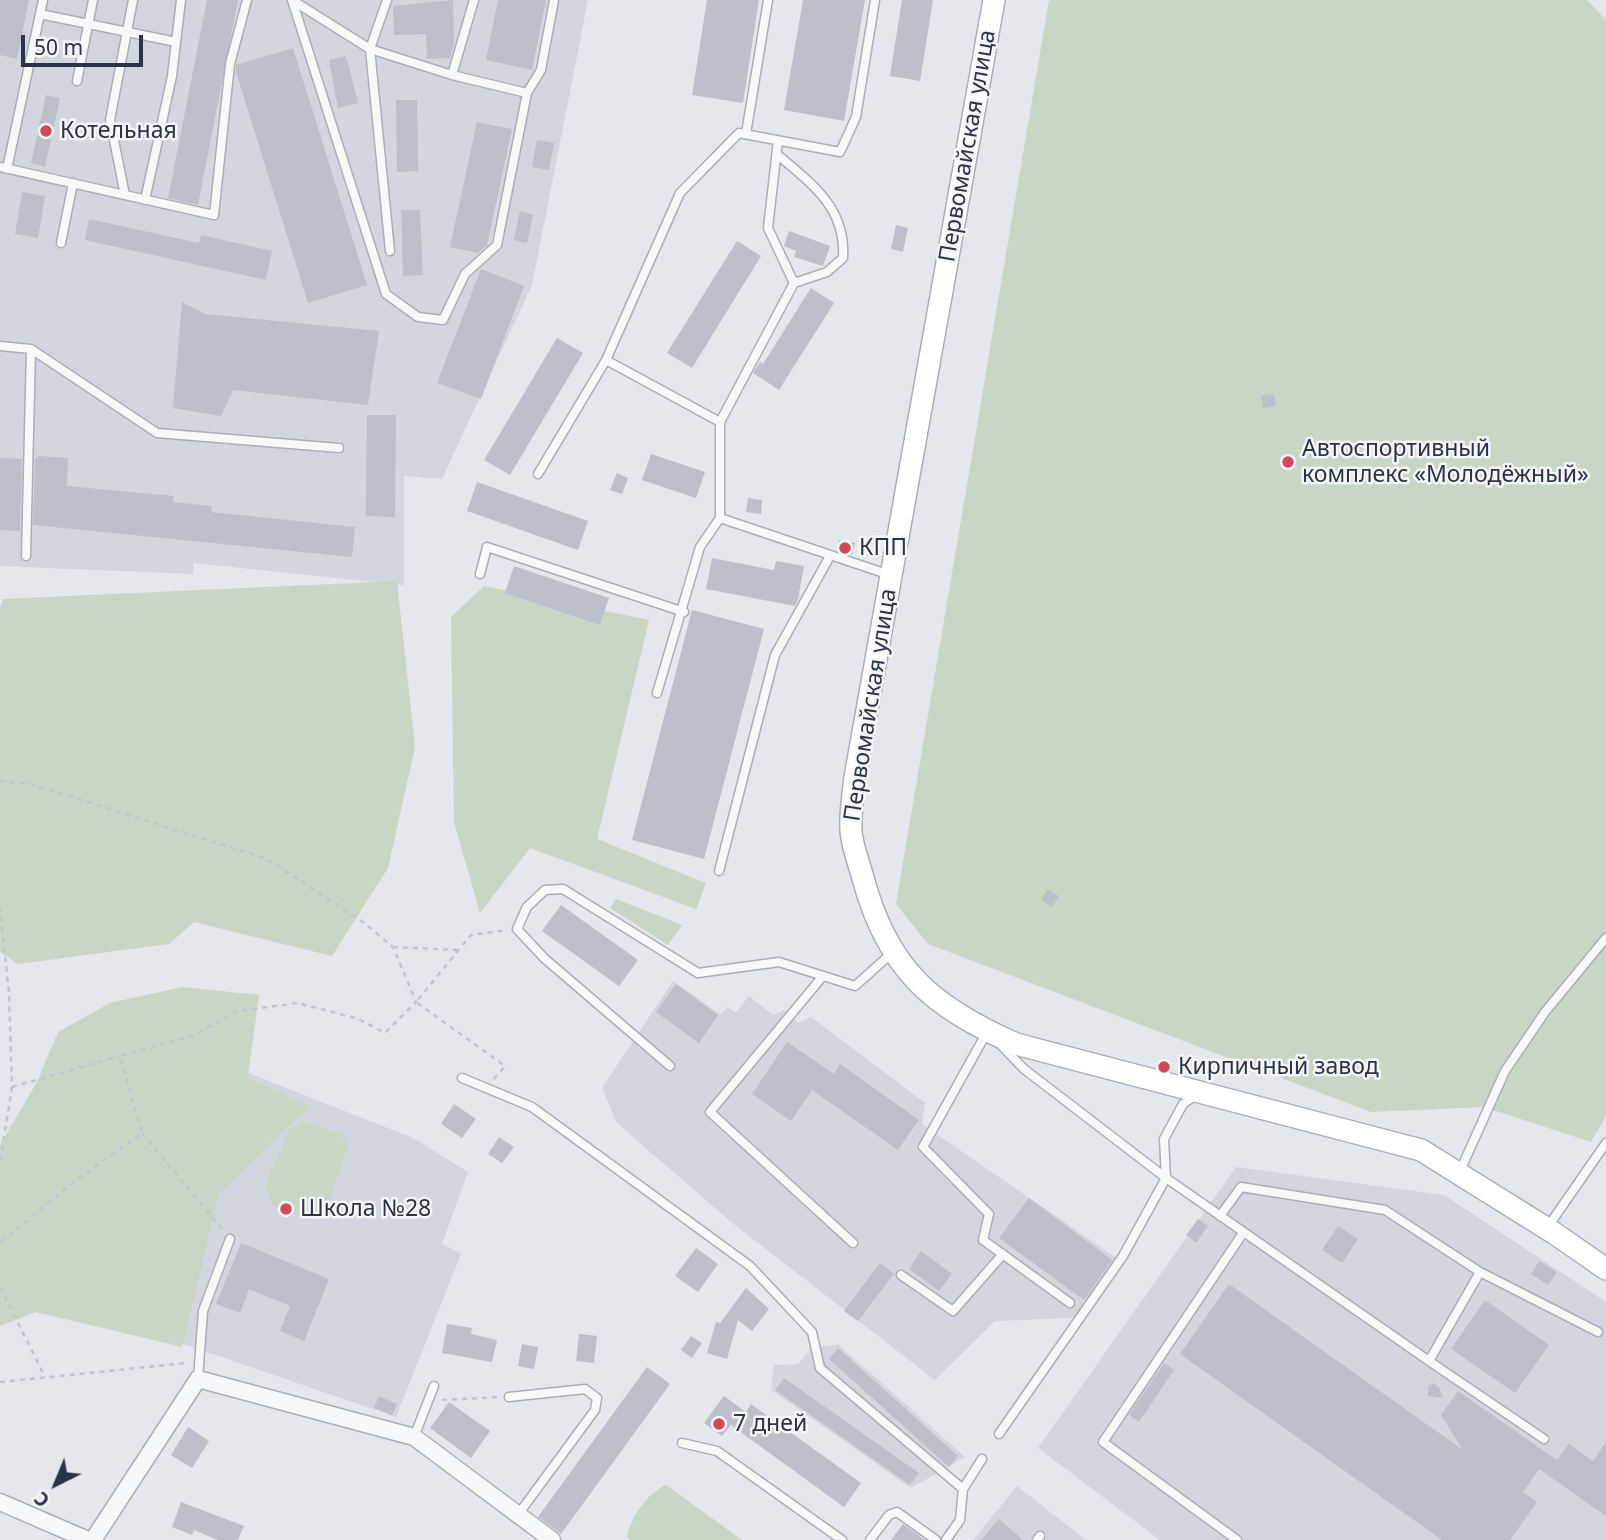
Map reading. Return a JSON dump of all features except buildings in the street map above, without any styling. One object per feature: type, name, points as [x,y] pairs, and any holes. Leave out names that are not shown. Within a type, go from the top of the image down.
[{"type":"street","name":"Первомайская улица","points":[[995,0],[855,777],[851,833],[882,934],[903,969],[942,1003],[986,1031],[1016,1044],[1421,1150],[1547,1228],[1606,1269]]},
{"type":"street","points":[[0,1502],[90,1540],[198,1379],[414,1437],[552,1540]]},
{"type":"lane","points":[[43,0],[4,168],[214,215],[230,64],[247,0]]},
{"type":"lane","points":[[77,81],[93,0]]},
{"type":"lane","points":[[125,195],[110,120],[133,0]]},
{"type":"lane","points":[[145,200],[172,76],[181,0]]},
{"type":"lane","points":[[292,0],[370,49],[452,75],[527,93]]},
{"type":"lane","points":[[292,0],[386,294],[418,317],[443,320],[465,274],[497,245],[527,93],[541,70],[554,0]]},
{"type":"lane","points":[[387,0],[370,49],[390,251]]},
{"type":"lane","points":[[452,75],[474,0]]},
{"type":"lane","points":[[746,134],[768,0]]},
{"type":"lane","points":[[538,474],[606,360],[680,193],[739,133],[840,152],[856,117],[876,0]]},
{"type":"lane","points":[[40,14],[176,42]]},
{"type":"lane","points":[[778,140],[768,228],[794,283]]},
{"type":"lane","points":[[657,693],[684,612],[700,547],[720,518],[720,422],[794,283],[827,272],[843,258],[844,236],[824,194],[778,155]]},
{"type":"lane","points":[[61,243],[73,183]]},
{"type":"lane","points":[[0,345],[31,349],[157,433],[340,448]]},
{"type":"lane","points":[[26,556],[31,349]]},
{"type":"lane","points":[[606,360],[720,422]]},
{"type":"lane","points":[[720,518],[891,575]]},
{"type":"lane","points":[[480,574],[487,547],[684,612]]},
{"type":"lane","points":[[719,871],[775,655],[830,556]]},
{"type":"lane","points":[[670,1066],[544,958],[517,929],[527,907],[545,890],[563,889],[698,973],[779,962],[855,986],[893,952]]},
{"type":"lane","points":[[1459,1172],[1506,1072],[1545,1012],[1606,938]]},
{"type":"lane","points":[[823,976],[710,1112],[853,1243]]},
{"type":"lane","points":[[1070,1303],[983,1240],[989,1214],[923,1147],[986,1031],[1024,1069],[1166,1178],[1544,1439]]},
{"type":"lane","points":[[462,1078],[532,1107],[750,1266],[812,1332],[820,1368],[963,1489]]},
{"type":"lane","points":[[999,1434],[1123,1256],[1166,1178],[1164,1139],[1183,1104],[1200,1092]]},
{"type":"lane","points":[[1547,1228],[1606,1143]]},
{"type":"lane","points":[[1220,1216],[1241,1187],[1385,1210],[1480,1272],[1598,1332]]},
{"type":"lane","points":[[1237,1540],[1103,1442],[1243,1233]]},
{"type":"lane","points":[[198,1379],[203,1311],[230,1239]]},
{"type":"lane","points":[[901,1275],[953,1311],[1003,1254]]},
{"type":"lane","points":[[1429,1361],[1480,1272]]},
{"type":"lane","points":[[414,1437],[434,1386]]},
{"type":"lane","points":[[509,1396],[585,1389],[597,1398],[595,1410],[517,1516]]},
{"type":"lane","points":[[682,1443],[718,1451],[842,1540]]},
{"type":"lane","points":[[946,1540],[960,1520],[963,1489],[982,1460]]},
{"type":"lane","points":[[870,1540],[889,1515],[897,1512],[936,1540]]},
{"type":"path","points":[[0,781],[31,784],[267,859],[363,922],[393,947],[416,1002],[505,1066],[487,1088]]},
{"type":"path","points":[[0,907],[9,993],[12,1087],[0,1163]]},
{"type":"path","points":[[12,1087],[193,1036],[237,1011],[298,1003],[359,1019],[385,1033],[416,1002],[471,935],[517,929]]},
{"type":"path","points":[[393,947],[459,950]]},
{"type":"path","points":[[120,1056],[142,1133],[230,1239]]},
{"type":"path","points":[[0,1243],[70,1185],[142,1133]]},
{"type":"path","points":[[0,1287],[45,1377]]},
{"type":"path","points":[[429,1400],[509,1396]]},
{"type":"shaded area","points":[[0,0],[588,0],[532,285],[442,479],[404,476],[404,585],[193,563],[193,574],[0,566]]},
{"type":"shaded area","points":[[673,981],[721,1015],[727,1007],[736,1013],[749,996],[773,1015],[784,1010],[798,1023],[811,1017],[925,1103],[922,1124],[1118,1259],[1074,1318],[995,1321],[935,1380],[731,1222],[617,1123],[602,1088]]},
{"type":"shaded area","name":"Школа №28","points":[[173,1043],[413,1138],[468,1172],[442,1244],[461,1254],[396,1417],[82,1309]]},
{"type":"shaded area","points":[[1236,1167],[1444,1195],[1606,1302],[1606,1540],[1160,1540],[1038,1448]]},
{"type":"shaded area","points":[[839,1345],[965,1457],[911,1488],[771,1390],[774,1365],[798,1364],[813,1346]]},
{"type":"shaded area","points":[[1017,1486],[1086,1540],[973,1540]]},
{"type":"green space","name":"Автоспортивный комплекс «Молодёжный»","points":[[1049,0],[1587,0],[1606,20],[1606,1116],[1591,1142],[1484,1107],[1371,1112],[928,944],[896,904]]},
{"type":"green space","points":[[397,581],[415,747],[388,868],[332,956],[194,922],[169,944],[18,964],[0,952],[0,608],[3,599]]},
{"type":"green space","points":[[484,586],[649,620],[597,839],[706,883],[696,909],[530,848],[480,913],[454,822],[451,617]]},
{"type":"green space","points":[[616,899],[682,925],[668,945],[610,908]]},
{"type":"green space","points":[[182,987],[259,995],[248,1077],[309,1107],[219,1193],[182,1347],[36,1312],[0,1326],[0,1145],[37,1082],[58,1032],[110,1003]]},
{"type":"green space","points":[[303,1121],[342,1135],[348,1146],[326,1212],[311,1220],[273,1206],[265,1185],[290,1129]]},
{"type":"green space","points":[[666,1485],[742,1540],[631,1540],[627,1537],[636,1514],[653,1493]]},
{"type":"place","name":"Котельная","points":[[46,131]]},
{"type":"place","name":"Автоспортивный комплекс «Молодёжный»","points":[[1288,462]]},
{"type":"place","name":"КПП","points":[[845,548]]},
{"type":"place","name":"Кирпичный завод","points":[[1164,1067]]},
{"type":"place","name":"Школа №28","points":[[286,1209]]},
{"type":"place","name":"7 дней","points":[[719,1424]]}]
